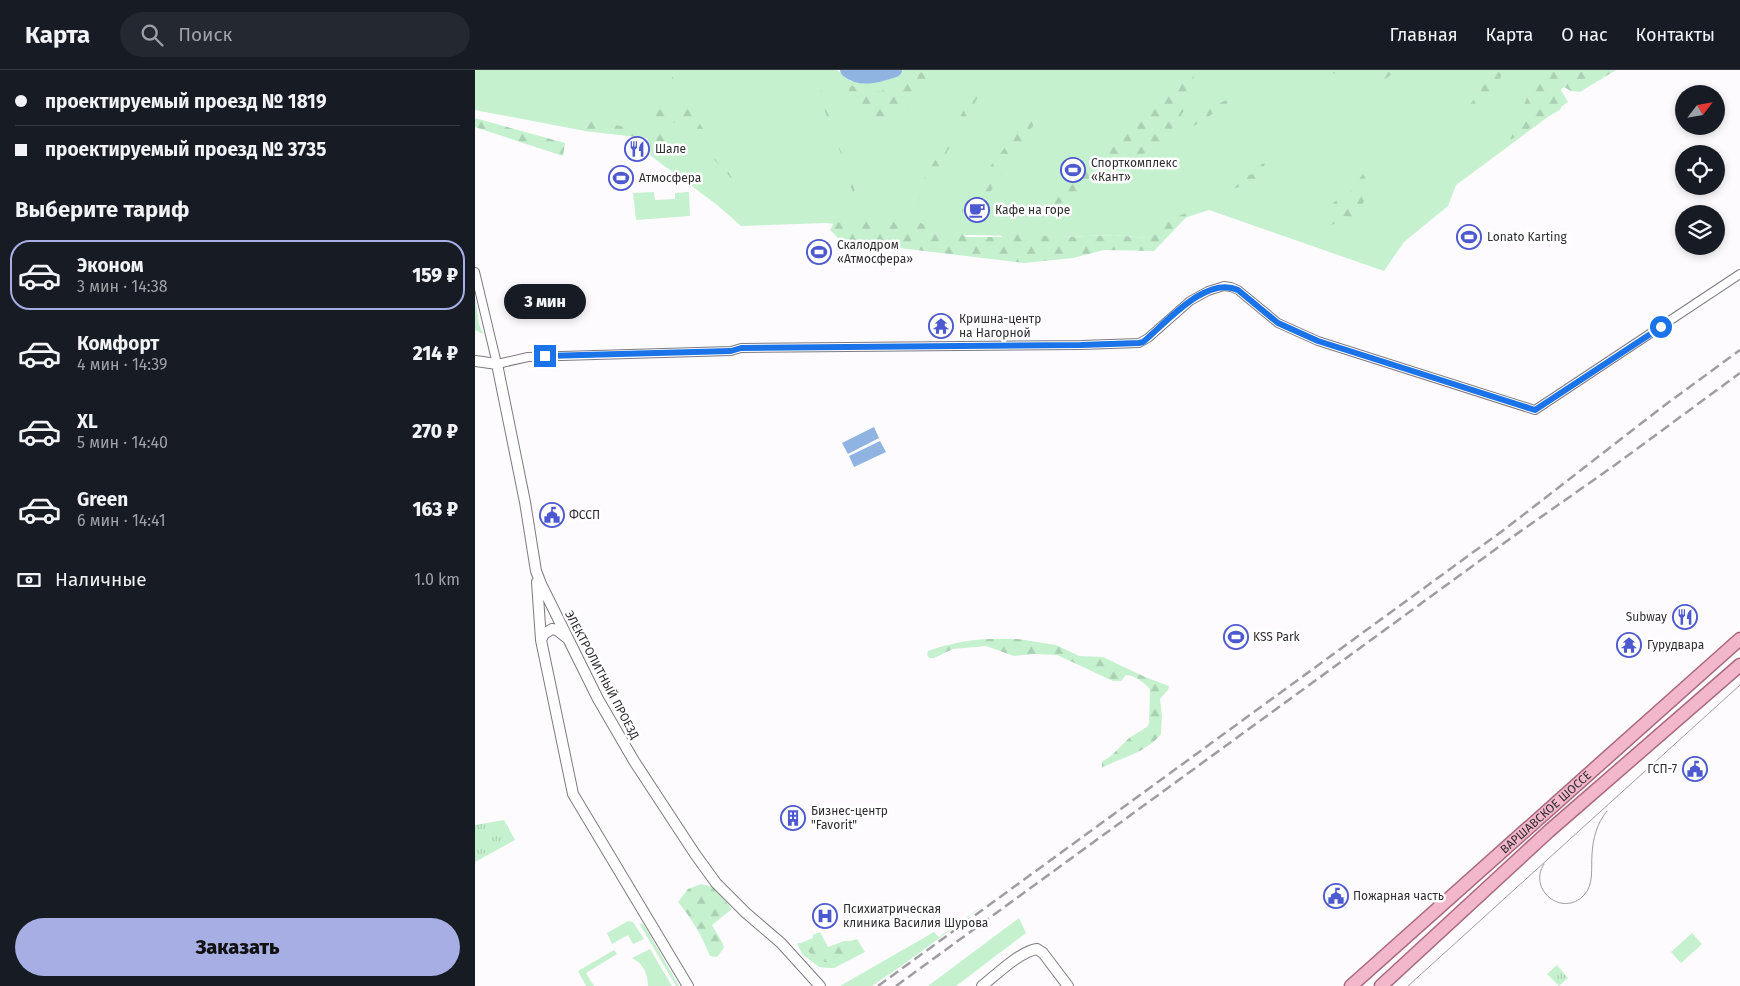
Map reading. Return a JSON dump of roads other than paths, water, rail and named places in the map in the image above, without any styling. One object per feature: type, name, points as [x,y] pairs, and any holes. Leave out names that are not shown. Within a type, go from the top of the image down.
[{"type":"main road","name":"ВАРШАВСКОЕ ШОССЕ","points":[[1351,986],[1740,638]]},
{"type":"main road","name":"ВАРШАВСКОЕ ШОССЕ","points":[[1381,986],[1556,825],[1740,665]]},
{"type":"street","points":[[475,272],[497,364]]},
{"type":"street","points":[[475,361],[497,364],[528,357],[731,351],[741,348],[1139,343],[1143,342],[1190,301],[1208,291],[1224,286],[1238,290],[1278,323],[1318,341],[1535,410],[1740,274]]},
{"type":"street","name":"ЭЛЕКТРОЛИТНЫЙ ПРОЕЗД","points":[[497,364],[525,502],[536,571],[598,699],[625,746],[716,883],[746,913],[781,943],[818,985]]},
{"type":"street","points":[[536,571],[541,640],[573,794],[689,986]]},
{"type":"street","points":[[541,640],[544,634],[552,629],[563,634],[569,640]]},
{"type":"street","points":[[982,986],[1022,956],[1037,949],[1043,953],[1068,986]]},
{"type":"water","points":[[874,427],[879,438],[848,454],[842,443]]},
{"type":"water","points":[[880,441],[886,452],[854,467],[849,456]]},
{"type":"waterway","points":[[847,70],[853,74],[865,77],[895,70]]},
{"type":"tram line","points":[[1408,986],[1740,685]]},
{"type":"tram line","points":[[1544,864],[1540,874],[1540,883],[1550,898],[1567,904],[1576,901],[1584,895],[1591,881],[1592,854],[1598,826],[1607,811]]},
{"type":"railway","points":[[878,986],[1505,529],[1661,408],[1740,350]]},
{"type":"railway","points":[[896,986],[1740,373]]},
{"type":"place","name":"Шале","points":[[637,149]]},
{"type":"place","name":"Спорткомплекс «Кант»","points":[[1073,170]]},
{"type":"place","name":"Атмосфера","points":[[621,178]]},
{"type":"place","name":"Кафе на горе","points":[[977,210]]},
{"type":"place","name":"Lonato Karting","points":[[1469,237]]},
{"type":"place","name":"Скалодром «Атмосфера»","points":[[819,252]]},
{"type":"place","name":"Кришна-центр на Нагорной","points":[[941,326]]},
{"type":"place","name":"ФССП","points":[[552,515]]},
{"type":"place","name":"Subway","points":[[1685,617]]},
{"type":"place","name":"KSS Park","points":[[1236,637]]},
{"type":"place","name":"Гурудвара","points":[[1629,645]]},
{"type":"place","name":"ГСП-7","points":[[1695,769]]},
{"type":"place","name":"Бизнес-центр \"Favorit\"","points":[[793,818]]},
{"type":"place","name":"Пожарная часть","points":[[1336,896]]},
{"type":"place","name":"Психиатрическая клиника Василия Шурова","points":[[825,916]]}]
